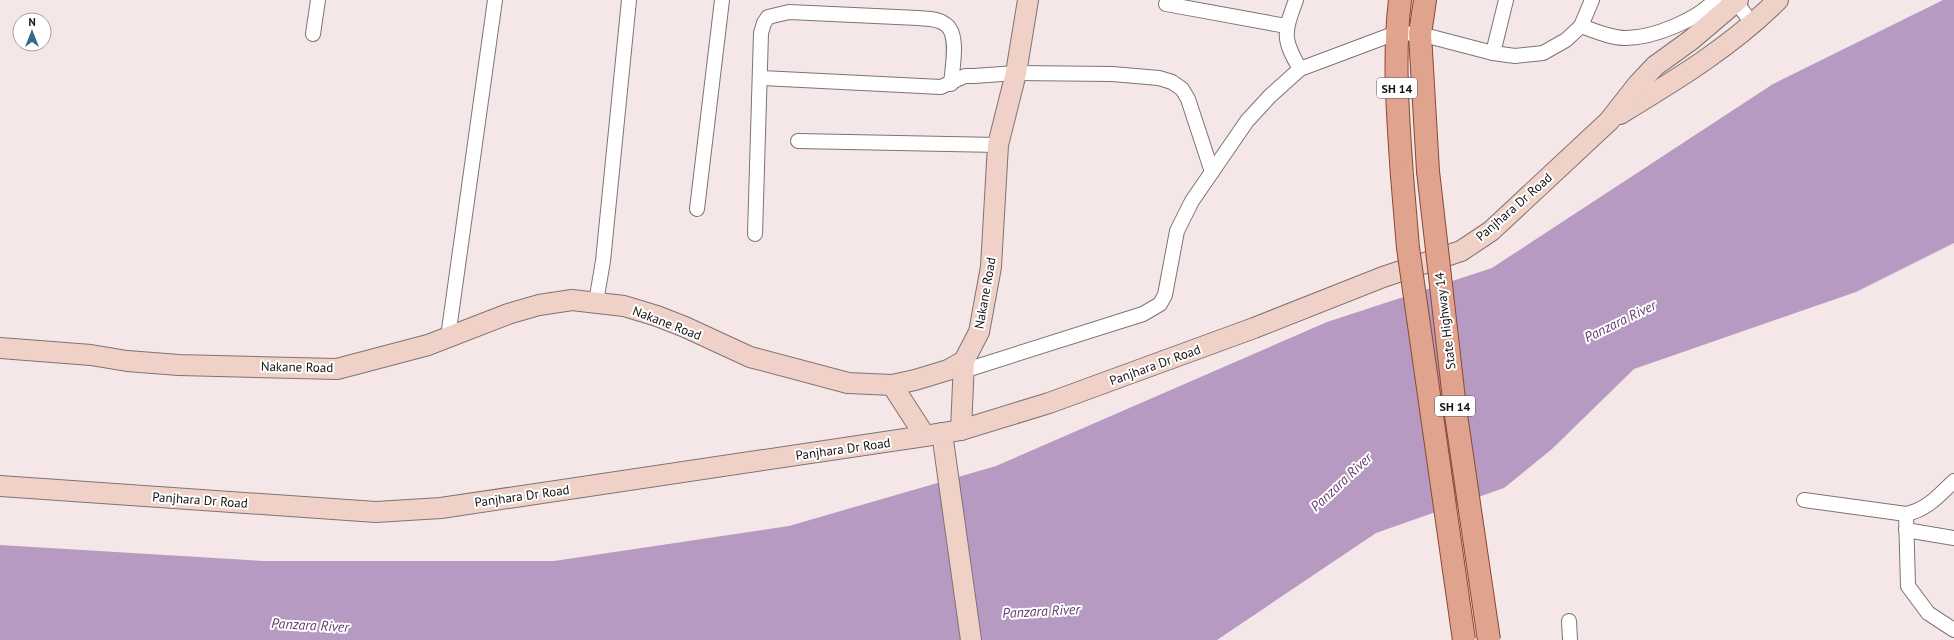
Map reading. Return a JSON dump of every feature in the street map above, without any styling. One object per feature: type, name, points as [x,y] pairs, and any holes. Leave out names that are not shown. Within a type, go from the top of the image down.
[{"type":"main road","name":"State Highway 14","points":[[1400,0],[1396,33],[1402,176],[1408,248],[1464,640]]},
{"type":"main road","name":"State Highway 14","points":[[1425,0],[1420,34],[1428,171],[1455,408],[1489,640]]},
{"type":"street","points":[[313,34],[318,0]]},
{"type":"street","points":[[448,337],[495,0]]},
{"type":"street","points":[[596,302],[603,261],[629,0]]},
{"type":"street","points":[[697,209],[722,0]]},
{"type":"street","name":"Nakane Road","points":[[0,348],[91,355],[127,361],[179,365],[337,369],[428,345],[508,314],[539,305],[572,300],[624,306],[657,316],[685,327],[750,357],[848,382],[892,385],[964,366],[979,332],[985,305],[991,267],[998,145],[1016,72],[1028,0]]},
{"type":"street","points":[[1296,0],[1286,26],[1291,54],[1300,69]]},
{"type":"street","points":[[1493,53],[1506,0]]},
{"type":"street","points":[[971,640],[943,433],[964,366],[1143,314],[1160,304],[1165,295],[1169,279],[1177,231],[1192,201],[1247,121],[1270,96],[1300,69],[1396,33],[1420,34],[1493,53],[1515,56],[1543,53],[1566,40],[1581,26],[1592,0]]},
{"type":"street","points":[[1581,26],[1609,35],[1625,38],[1639,37],[1660,32],[1695,16],[1715,0]]},
{"type":"street","name":"Panjhara Dr Road","points":[[1609,121],[1691,70],[1754,24],[1778,0]]},
{"type":"street","points":[[1736,1],[1754,24]]},
{"type":"street","name":"Panjhara Dr Road","points":[[0,486],[376,512],[441,508],[943,433],[1049,404],[1254,328],[1383,277],[1461,251],[1491,231],[1609,121],[1638,84],[1655,66],[1691,40],[1736,1]]},
{"type":"street","points":[[1166,4],[1286,26]]},
{"type":"street","points":[[756,234],[761,33],[764,23],[768,17],[789,12],[936,20],[944,23],[950,28],[953,36],[954,45],[951,84]]},
{"type":"street","points":[[760,78],[941,88],[965,76],[1016,72],[1112,74],[1159,78],[1172,82],[1182,89],[1188,99],[1212,172]]},
{"type":"street","points":[[798,141],[998,145]]},
{"type":"street","points":[[892,385],[943,433]]},
{"type":"street","points":[[1804,500],[1906,514],[1920,511],[1954,481]]},
{"type":"street","points":[[1906,514],[1908,586],[1928,613],[1954,630]]},
{"type":"street","points":[[1906,530],[1954,538]]},
{"type":"street","points":[[1569,621],[1570,640]]},
{"type":"water","name":"Panzara River","points":[[1943,0],[1954,0],[1954,243],[1856,292],[1634,369],[1552,449],[1504,488],[1376,533],[1217,640],[0,640],[0,545],[264,561],[554,561],[789,526],[996,466],[1327,322],[1492,268],[1773,84]]}]
